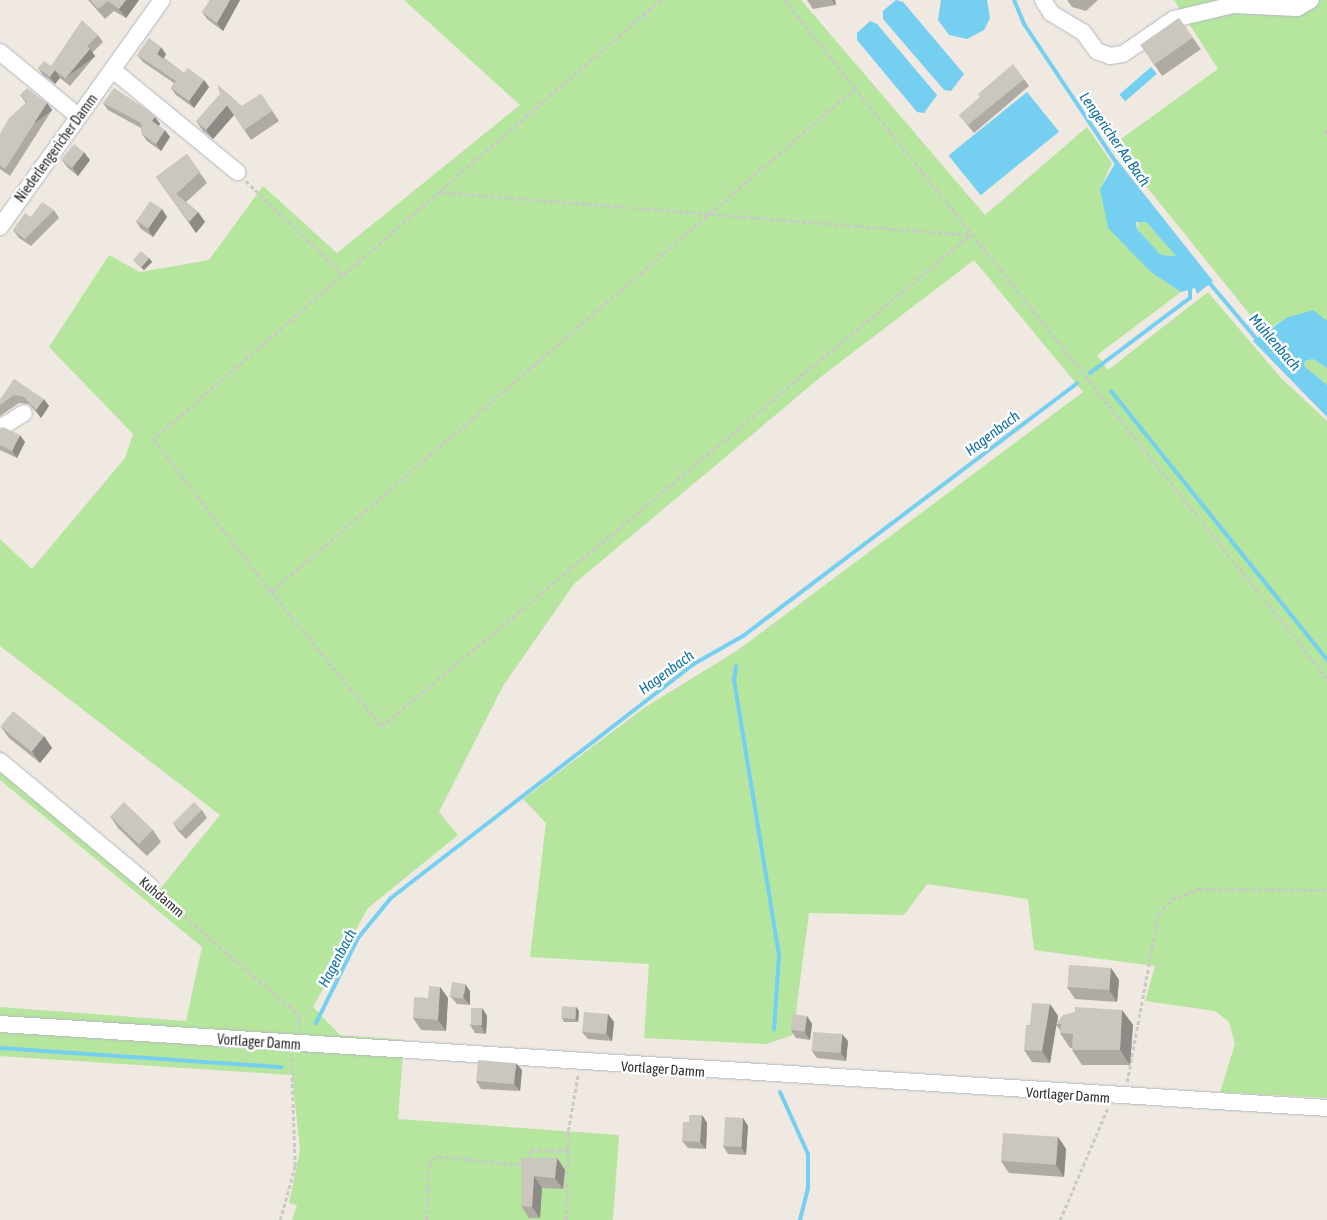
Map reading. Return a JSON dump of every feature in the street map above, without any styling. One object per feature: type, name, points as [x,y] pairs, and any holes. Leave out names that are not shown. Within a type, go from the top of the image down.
[{"type":"street","name":"Niederlengericher Damm","points":[[0,227],[162,0]]},
{"type":"street","points":[[1043,0],[1050,13],[1083,32],[1097,51],[1110,56],[1123,54],[1174,19],[1233,5],[1297,8],[1311,0]]},
{"type":"street","points":[[0,52],[79,117]]},
{"type":"street","points":[[113,70],[237,172]]},
{"type":"street","points":[[0,428],[24,413]]},
{"type":"street","name":"Kuhdamm","points":[[0,760],[150,886]]},
{"type":"street","name":"Vortlager Damm","points":[[0,1024],[1115,1097],[1327,1108]]},
{"type":"path","points":[[661,0],[439,192],[342,273],[154,438],[271,592],[382,726],[970,235]]},
{"type":"path","points":[[785,0],[970,235],[1327,678]]},
{"type":"path","points":[[271,592],[705,213],[854,89]]},
{"type":"path","points":[[237,172],[342,273]]},
{"type":"path","points":[[439,192],[970,235]]},
{"type":"path","name":"Kuhdamm","points":[[150,886],[300,1015],[294,1044]]},
{"type":"path","points":[[1060,1220],[1115,1097],[1132,1068],[1158,914],[1172,899],[1199,889],[1327,890]]},
{"type":"path","points":[[280,1220],[295,1166],[288,1080],[294,1044]]},
{"type":"path","points":[[566,1220],[570,1151],[568,1131],[580,1063]]},
{"type":"path","points":[[426,1220],[429,1164],[438,1156],[529,1165],[531,1150],[570,1151]]},
{"type":"green space","points":[[404,0],[801,0],[985,215],[1087,127],[1112,163],[1100,189],[1152,273],[1181,292],[1097,355],[1108,370],[1208,292],[1281,378],[1327,421],[1327,1098],[1220,1092],[1235,1044],[1229,1022],[1215,1011],[1145,1001],[1155,966],[1034,950],[1028,899],[927,884],[904,915],[809,913],[793,1035],[766,1044],[644,1038],[649,964],[530,957],[546,823],[523,799],[644,708],[738,650],[1083,392],[974,260],[822,376],[574,584],[503,686],[439,812],[458,835],[368,908],[313,1007],[340,1035],[404,1040],[398,1119],[619,1135],[613,1220],[292,1220],[297,1205],[289,1203],[300,1150],[292,1075],[0,1056],[0,1007],[186,1021],[202,947],[0,780],[0,750],[159,890],[220,815],[0,646],[0,539],[32,569],[125,458],[133,434],[49,347],[109,255],[140,272],[209,260],[263,186],[337,253],[520,105]]},
{"type":"green space","points":[[1174,0],[1327,0],[1327,321],[1286,318],[1264,332],[1146,186],[1118,141],[1218,69]]},
{"type":"green space","points":[[1139,220],[1145,221],[1176,256],[1161,255],[1137,229]]},
{"type":"green space","points":[[1313,359],[1327,368],[1327,385],[1304,366],[1305,361]]},
{"type":"water","points":[[896,0],[903,2],[964,74],[951,91],[944,90],[883,19],[883,11]]},
{"type":"water","points":[[941,0],[987,0],[990,18],[984,30],[967,39],[949,35],[938,20]]},
{"type":"water","points":[[870,21],[877,24],[937,95],[924,113],[917,112],[857,40],[857,33]]},
{"type":"water","points":[[1151,67],[1157,74],[1125,101],[1119,95]]},
{"type":"water","points":[[1027,92],[1059,132],[981,195],[949,156]]},
{"type":"water","points":[[1117,160],[1213,281],[1197,294],[1195,288],[1181,292],[1152,273],[1108,228],[1100,189]],"holes":[[[1136,222],[1146,222],[1176,256],[1161,255],[1137,229]]]},
{"type":"water","points":[[1313,310],[1327,321],[1327,368],[1313,359],[1305,361],[1304,366],[1327,385],[1327,417],[1253,341],[1286,318]]},
{"type":"building","points":[[90,0],[126,0],[119,9],[108,1],[98,9]]},
{"type":"building","points":[[210,0],[230,0],[217,23],[202,12]]},
{"type":"building","points":[[1179,18],[1193,38],[1154,65],[1140,45]]},
{"type":"building","points":[[82,20],[98,35],[87,46],[90,49],[65,79],[55,70],[50,77],[38,68],[44,61],[51,66]]},
{"type":"building","points":[[149,38],[161,47],[157,54],[184,73],[188,68],[204,80],[189,101],[171,88],[176,81],[137,55]]},
{"type":"building","points":[[1013,64],[1024,79],[968,125],[959,115],[980,97],[978,94]]},
{"type":"building","points":[[217,84],[242,106],[261,94],[272,111],[244,130],[227,105],[206,130],[196,121],[220,94]]},
{"type":"building","points":[[27,88],[47,103],[5,169],[0,165],[0,134],[9,118],[27,102],[20,95]]},
{"type":"building","points":[[114,88],[149,111],[155,117],[152,121],[165,130],[156,144],[142,134],[141,123],[103,103]]},
{"type":"building","points":[[74,144],[84,152],[72,168],[61,160]]},
{"type":"building","points":[[187,154],[200,172],[176,194],[198,212],[189,222],[156,177]]},
{"type":"building","points":[[150,201],[162,209],[148,229],[137,221]]},
{"type":"building","points":[[42,202],[54,210],[25,239],[13,230],[25,213],[31,217]]},
{"type":"building","points":[[141,251],[149,258],[141,267],[133,260]]},
{"type":"building","points":[[14,379],[44,399],[36,410],[24,397],[14,395],[0,405],[0,400]]},
{"type":"building","points":[[3,427],[20,435],[12,451],[0,445],[0,428]]},
{"type":"building","points":[[13,711],[44,736],[31,752],[0,727]]},
{"type":"building","points":[[124,802],[153,830],[139,844],[110,816]]},
{"type":"building","points":[[194,802],[202,810],[181,831],[173,823]]},
{"type":"building","points":[[1069,965],[1111,968],[1109,990],[1067,987]]},
{"type":"building","points":[[452,982],[465,984],[462,999],[450,997]]},
{"type":"building","points":[[429,986],[440,987],[438,1020],[413,1018],[414,997],[428,998]]},
{"type":"building","points":[[1032,1003],[1050,1004],[1042,1051],[1024,1050],[1026,1025],[1030,1025]]},
{"type":"building","points":[[562,1006],[576,1007],[575,1019],[561,1018]]},
{"type":"building","points":[[1075,1007],[1122,1010],[1120,1050],[1072,1050],[1073,1034],[1060,1033],[1061,1024],[1056,1024],[1063,1015],[1075,1012]]},
{"type":"building","points":[[471,1008],[482,1008],[482,1025],[471,1025]]},
{"type":"building","points":[[584,1012],[608,1014],[606,1034],[582,1032]]},
{"type":"building","points":[[793,1014],[807,1016],[805,1032],[791,1030]]},
{"type":"building","points":[[813,1032],[842,1034],[841,1053],[812,1051]]},
{"type":"building","points":[[478,1060],[516,1063],[514,1084],[476,1081]]},
{"type":"building","points":[[689,1115],[702,1115],[700,1142],[682,1141],[683,1122],[689,1122]]},
{"type":"building","points":[[725,1117],[743,1118],[741,1147],[723,1146]]},
{"type":"building","points":[[1003,1133],[1058,1137],[1056,1165],[1001,1161]]},
{"type":"building","points":[[521,1158],[557,1158],[555,1178],[534,1176],[532,1207],[521,1206]]},
{"type":"waterway","name":"Lengericher Aa Bach","points":[[1014,0],[1024,24],[1117,164]]},
{"type":"waterway","name":"Mühlenbach","points":[[1207,280],[1259,342]]},
{"type":"waterway","name":"Hagenbach","points":[[1090,373],[1190,298],[1190,286]]},
{"type":"waterway","name":"Hagenbach","points":[[316,1023],[358,938],[391,898],[692,665],[743,636],[1077,383]]},
{"type":"waterway","points":[[1111,391],[1327,660]]},
{"type":"waterway","points":[[736,666],[734,680],[779,956],[774,1030]]},
{"type":"waterway","name":"Hagenbach","points":[[0,1048],[281,1067]]},
{"type":"waterway","points":[[780,1092],[808,1154],[808,1188],[800,1220]]}]
